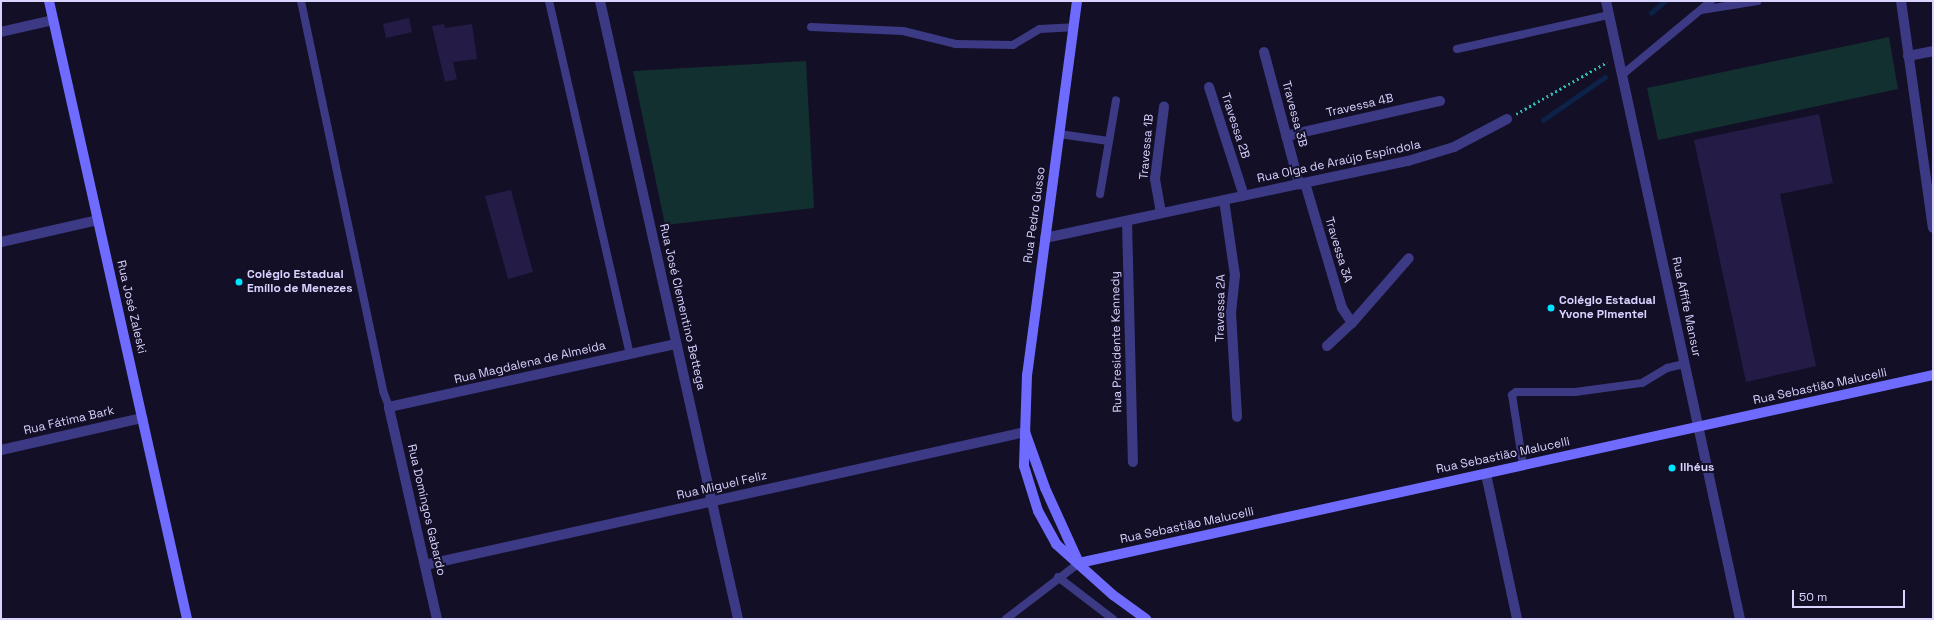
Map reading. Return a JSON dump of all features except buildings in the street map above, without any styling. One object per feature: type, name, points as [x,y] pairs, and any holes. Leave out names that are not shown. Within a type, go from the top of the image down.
[{"type":"street","name":"Rua José Zaleski","points":[[49,1],[188,619]]},
{"type":"street","name":"Rua José Clementino Bettega","points":[[600,1],[738,619]]},
{"type":"street","name":"Rua Pedro Gusso","points":[[1077,1],[1027,375],[1024,466],[1038,511],[1056,544],[1113,595],[1146,619]]},
{"type":"street","name":"Rua Affife Mansur","points":[[1606,1],[1740,619]]},
{"type":"street","points":[[1901,1],[1933,228]]},
{"type":"street","points":[[1,32],[53,20]]},
{"type":"street","points":[[1908,56],[1933,51]]},
{"type":"street","name":"Travessa 3B","points":[[1264,52],[1286,136],[1302,183]]},
{"type":"street","name":"Travessa 2B","points":[[1209,86],[1244,196]]},
{"type":"street","name":"Travessa 4B","points":[[1286,136],[1440,100]]},
{"type":"street","name":"Travessa 1B","points":[[1162,213],[1155,179],[1164,107]]},
{"type":"street","name":"Rua Olga de Araújo Espíndola","points":[[1045,238],[1432,154],[1473,138],[1507,119]]},
{"type":"street","name":"Travessa 3A","points":[[1302,183],[1342,308],[1352,323]]},
{"type":"street","name":"Travessa 2A","points":[[1224,200],[1235,275],[1231,312],[1236,417]]},
{"type":"street","points":[[1,242],[98,220]]},
{"type":"street","name":"Rua Presidente Kennedy","points":[[1127,221],[1132,462]]},
{"type":"street","points":[[1327,346],[1352,323],[1409,258]]},
{"type":"street","name":"Rua Magdalena de Almeida","points":[[389,407],[676,344]]},
{"type":"street","name":"Rua Sebastião Malucelli","points":[[1079,563],[1933,375]]},
{"type":"street","name":"Rua Domingos Gabardo","points":[[389,407],[437,619]]},
{"type":"street","name":"Rua Fátima Bark","points":[[1,450],[142,418]]},
{"type":"street","name":"Rua Pedro Gusso","points":[[1025,432],[1045,488],[1079,563]]},
{"type":"street","name":"Rua Miguel Feliz","points":[[425,565],[1025,432]]},
{"type":"street","points":[[1486,474],[1517,619]]},
{"type":"lane","points":[[301,1],[382,384],[389,407]]},
{"type":"lane","points":[[549,1],[630,354]]},
{"type":"lane","points":[[1622,75],[1711,1]]},
{"type":"lane","points":[[1700,10],[1757,1]]},
{"type":"lane","points":[[1457,49],[1609,15]]},
{"type":"lane","points":[[811,27],[903,31],[956,44],[1013,45],[1040,29],[1073,27]]},
{"type":"lane","points":[[1100,194],[1116,100]]},
{"type":"lane","points":[[1059,134],[1109,141]]},
{"type":"lane","points":[[1523,465],[1512,395],[1516,392],[1575,392],[1642,383],[1667,368],[1685,364]]},
{"type":"lane","points":[[1006,619],[1058,577],[1079,563]]},
{"type":"lane","points":[[1058,577],[1114,619]]},
{"type":"path","points":[[1507,119],[1618,56]]},
{"type":"green space","points":[[1889,37],[1898,89],[1658,140],[1647,88]]},
{"type":"green space","points":[[806,61],[814,208],[665,225],[633,71]]},
{"type":"waterway","points":[[1651,13],[1665,1]]},
{"type":"waterway","points":[[1543,120],[1605,77]]},
{"type":"place","name":"Colégio Estadual Emílio de Menezes","points":[[239,282]]},
{"type":"place","name":"Colégio Estadual Yvone Pimentel","points":[[1551,308]]},
{"type":"place","name":"Ilhéus","points":[[1672,468]]}]
